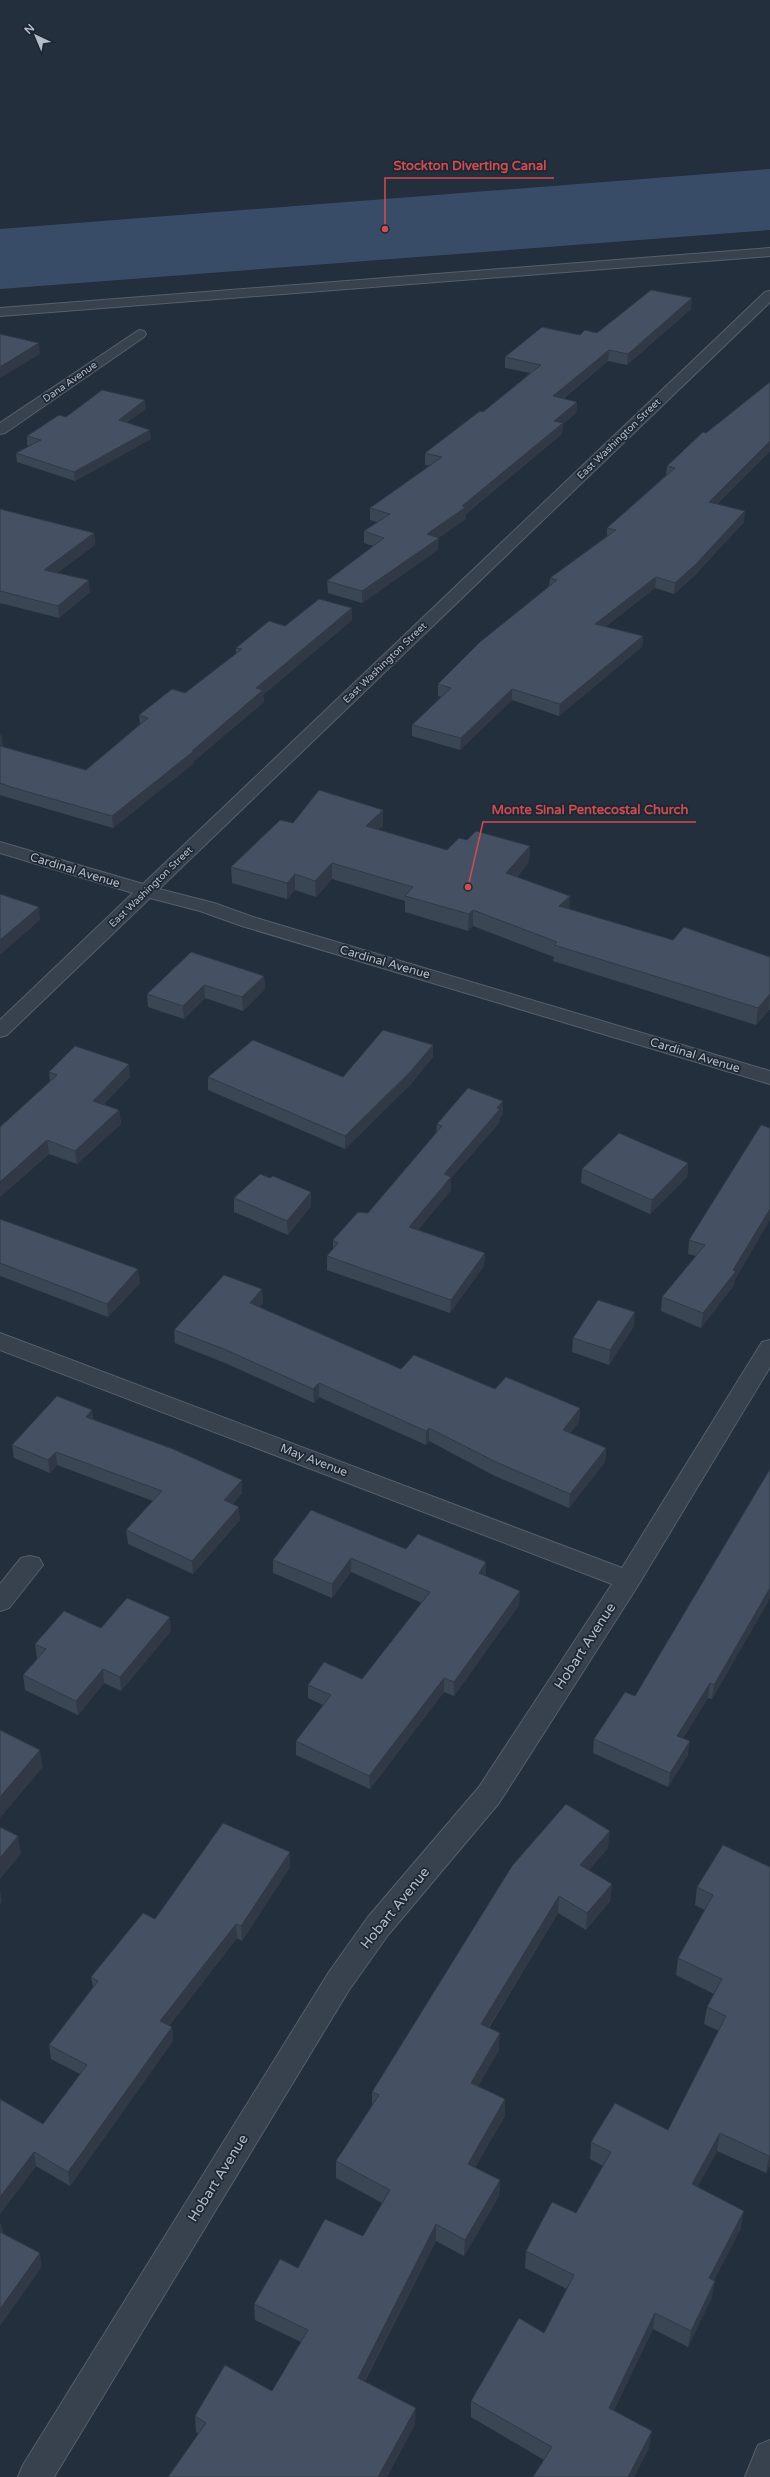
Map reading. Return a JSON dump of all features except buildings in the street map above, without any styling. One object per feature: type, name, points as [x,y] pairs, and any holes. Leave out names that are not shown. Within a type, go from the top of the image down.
[{"type":"street","points":[[0,312],[770,252]]},
{"type":"street","name":"East Washington Street","points":[[0,1031],[770,295]]},
{"type":"street","name":"Dana Avenue","points":[[0,430],[139,334]]},
{"type":"street","name":"Cardinal Avenue","points":[[0,847],[146,891],[207,907],[249,922],[770,1078]]},
{"type":"street","name":"May Avenue","points":[[0,1341],[628,1580]]},
{"type":"street","name":"Hobart Avenue","points":[[35,2477],[339,1981],[378,1926],[490,1795],[628,1580],[770,1348]]},
{"type":"street","points":[[0,1601],[30,1565]]},
{"type":"street","points":[[762,2477],[770,2457]]},
{"type":"water","points":[[770,169],[770,230],[0,289],[0,229]]},
{"type":"place","name":"Stockton Diverting Canal","points":[[385,229]]},
{"type":"place","name":"Monte Sinai Pentecostal Church","points":[[468,887]]}]
